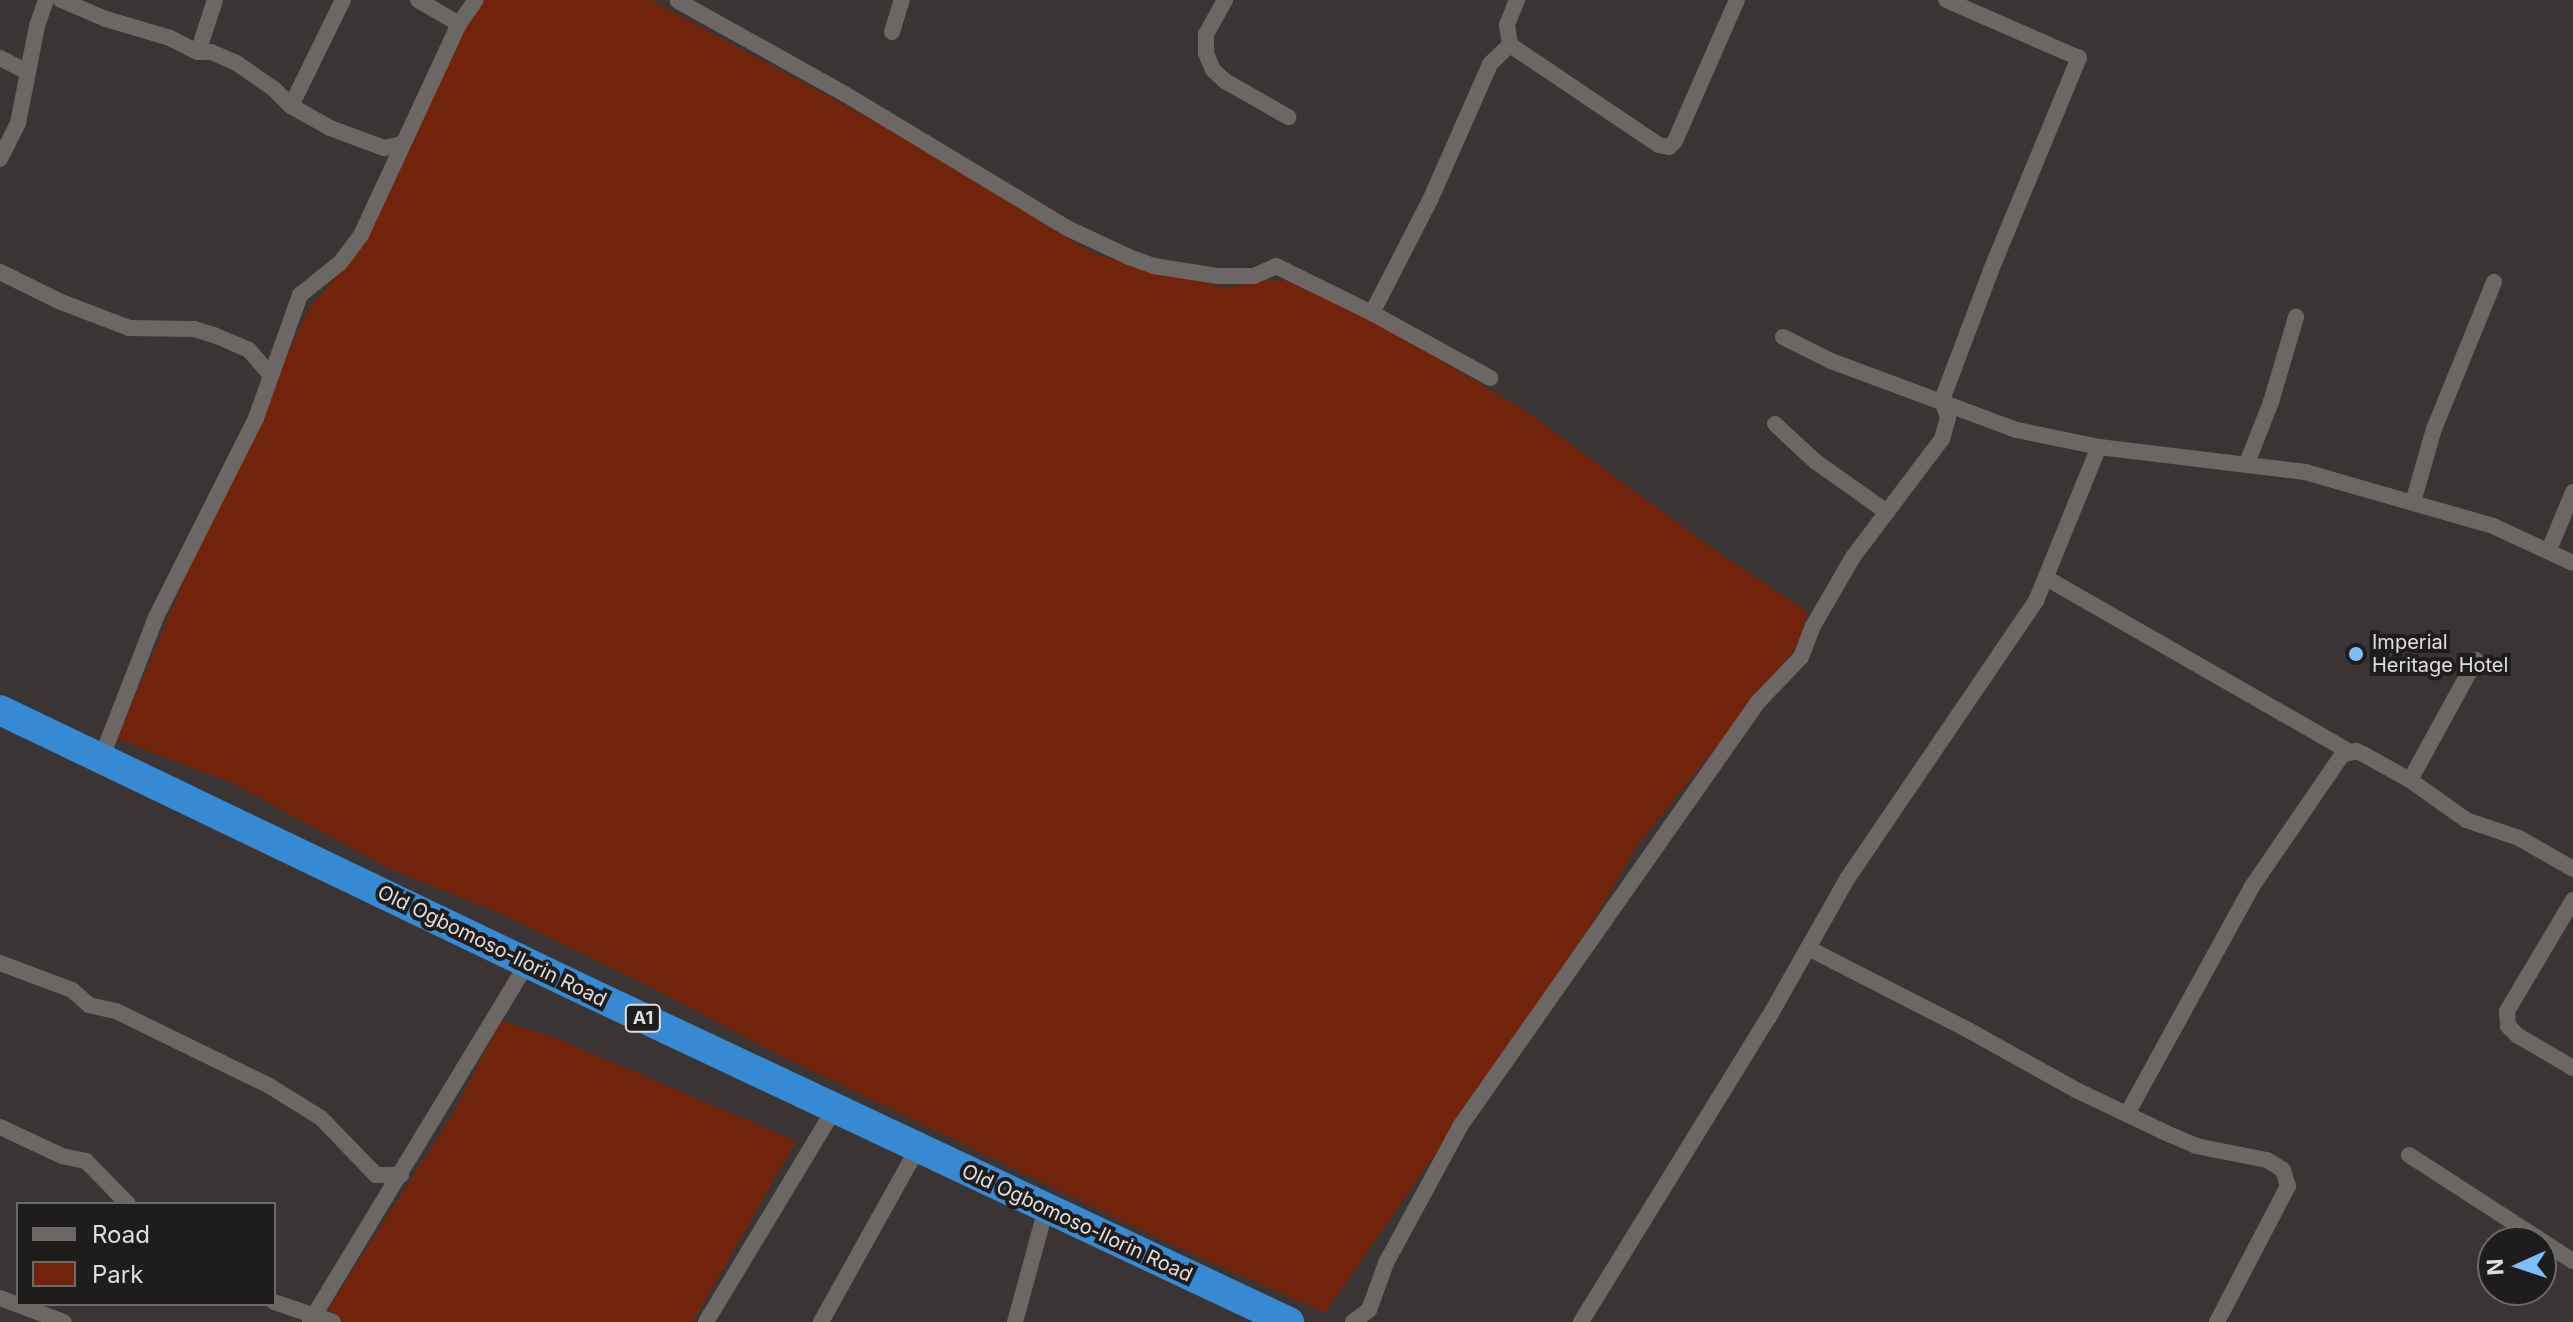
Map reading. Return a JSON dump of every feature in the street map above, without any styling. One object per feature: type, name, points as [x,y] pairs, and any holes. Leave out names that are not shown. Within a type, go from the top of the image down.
[{"type":"highway","name":"Old Ogbomoso-Ilorin Road","points":[[0,710],[527,963],[1289,1322]]},
{"type":"street","points":[[0,159],[18,123],[27,72],[46,0]]},
{"type":"street","points":[[61,0],[106,19],[170,38],[198,52],[211,52],[235,62],[274,89],[291,106],[330,128],[384,148],[402,144]]},
{"type":"street","points":[[198,52],[215,0]]},
{"type":"street","points":[[291,106],[343,0]]},
{"type":"street","points":[[418,0],[459,24]]},
{"type":"street","points":[[101,759],[156,617],[256,418],[269,373],[300,295],[340,263],[361,235],[459,24],[476,0]]},
{"type":"street","points":[[677,0],[858,102],[1067,228],[1129,257],[1154,266],[1218,276],[1254,276],[1276,266],[1372,313],[1490,378]]},
{"type":"street","points":[[892,32],[902,0]]},
{"type":"street","points":[[1225,0],[1206,34],[1206,53],[1213,70],[1225,81],[1288,117]]},
{"type":"street","points":[[1517,0],[1507,25],[1510,45],[1659,145],[1669,147],[1675,141],[1737,0]]},
{"type":"street","points":[[1353,1322],[1371,1316],[1386,1263],[1461,1125],[1758,702],[1801,657],[1813,626],[1853,557],[1942,439],[1948,418],[1942,400],[1991,270],[2079,58],[1946,0]]},
{"type":"street","points":[[1372,313],[1431,198],[1490,64],[1510,45]]},
{"type":"street","points":[[0,58],[27,72]]},
{"type":"street","points":[[0,272],[61,302],[129,328],[194,329],[223,339],[249,350],[269,373]]},
{"type":"street","points":[[2413,502],[2434,429],[2494,282]]},
{"type":"street","points":[[2247,463],[2271,402],[2296,317]]},
{"type":"street","points":[[1783,337],[1831,361],[2017,430],[2099,447],[2305,472],[2493,526],[2573,563]]},
{"type":"street","points":[[1775,424],[1816,462],[1887,512]]},
{"type":"street","points":[[1581,1322],[1656,1204],[1847,879],[2048,579],[2099,447]]},
{"type":"street","points":[[2549,550],[2573,492]]},
{"type":"street","points":[[2048,579],[2350,752],[2363,754],[2410,780],[2466,820],[2519,838],[2573,869]]},
{"type":"street","points":[[2410,780],[2476,660]]},
{"type":"street","points":[[2127,1114],[2251,888],[2335,764],[2350,752]]},
{"type":"street","points":[[2573,900],[2507,1011],[2508,1026],[2517,1035],[2573,1068]]},
{"type":"street","points":[[1808,948],[2127,1114],[2196,1146],[2267,1160],[2283,1170],[2288,1186],[2217,1322]]},
{"type":"street","points":[[0,963],[72,990],[89,1005],[116,1011],[268,1085],[321,1118],[376,1175],[401,1175]]},
{"type":"street","points":[[312,1318],[527,963]]},
{"type":"street","points":[[706,1322],[835,1108]]},
{"type":"street","points":[[0,1127],[62,1156],[86,1161],[126,1202]]},
{"type":"street","points":[[821,1322],[918,1148]]},
{"type":"street","points":[[2409,1155],[2573,1261]]},
{"type":"street","points":[[1015,1322],[1046,1209]]},
{"type":"street","points":[[276,1303],[312,1318],[333,1322]]},
{"type":"street","points":[[21,1306],[64,1322]]},
{"type":"green space","points":[[482,0],[651,0],[883,126],[1096,255],[1226,288],[1263,281],[1295,280],[1388,329],[1523,409],[1705,543],[1808,612],[1797,646],[1637,846],[1594,920],[1513,1042],[1325,1313],[1164,1241],[771,1051],[653,988],[497,912],[392,870],[232,783],[117,739],[201,540],[308,310],[362,245],[461,33]]},
{"type":"green space","points":[[501,1021],[551,1036],[796,1141],[693,1322],[345,1322],[328,1309],[454,1112]]},
{"type":"place","name":"Imperial Heritage Hotel","points":[[2356,654]]}]
